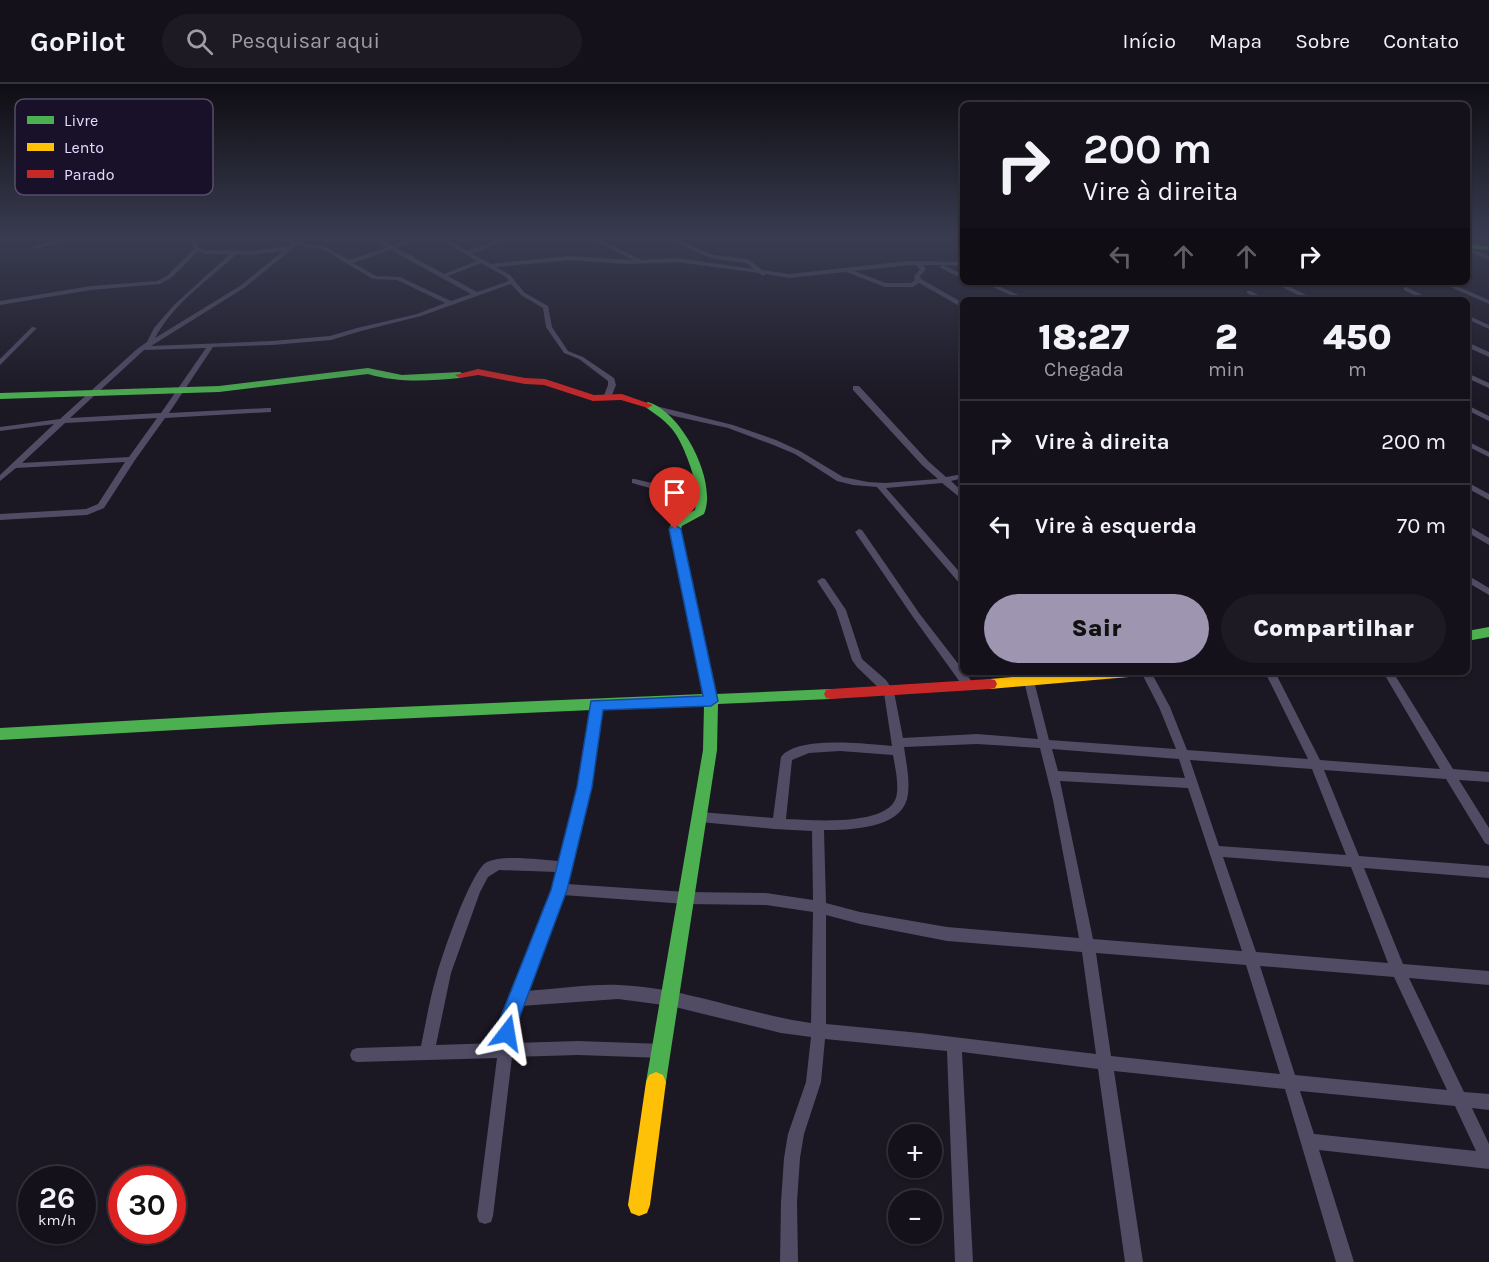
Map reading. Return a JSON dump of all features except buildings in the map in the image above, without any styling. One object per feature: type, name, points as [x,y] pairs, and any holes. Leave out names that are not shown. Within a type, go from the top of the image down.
[{"type":"street","points":[[0,303],[55,294]]},
{"type":"street","points":[[149,343],[153,333],[191,294]]},
{"type":"street","points":[[0,479],[142,348],[230,294]]},
{"type":"street","points":[[431,294],[451,304]]},
{"type":"street","points":[[142,348],[331,338],[370,326],[404,320],[476,294]]},
{"type":"street","points":[[523,294],[546,307],[549,327],[566,352],[581,358],[611,380],[612,385],[607,398]]},
{"type":"street","points":[[942,294],[960,304]]},
{"type":"street","points":[[1470,294],[1489,302]]},
{"type":"street","points":[[1470,318],[1489,327]]},
{"type":"street","points":[[0,363],[34,328]]},
{"type":"street","points":[[0,517],[94,511],[101,506],[210,346]]},
{"type":"street","points":[[1470,346],[1489,355]]},
{"type":"street","points":[[0,396],[181,391],[275,384],[362,372],[411,380],[478,372],[525,381],[544,382],[593,398],[636,400],[684,417],[719,423],[794,452],[842,480],[879,484],[945,481],[960,477]]},
{"type":"street","points":[[1470,376],[1489,386]]},
{"type":"street","points":[[855,388],[925,463],[960,494]]},
{"type":"street","points":[[639,1205],[651,1112],[672,999],[710,750],[711,701],[675,529],[677,524],[700,512],[703,493],[685,440],[656,408]]},
{"type":"street","points":[[1470,408],[1489,418]]},
{"type":"street","points":[[0,429],[62,421],[268,410]]},
{"type":"street","points":[[1470,445],[1489,455]]},
{"type":"street","points":[[14,466],[131,459]]},
{"type":"street","points":[[635,481],[664,489],[703,493]]},
{"type":"street","points":[[879,484],[960,578]]},
{"type":"street","points":[[1470,487],[1489,497]]},
{"type":"street","points":[[1470,494],[1489,487]]},
{"type":"street","points":[[1470,530],[1489,542]]},
{"type":"street","points":[[859,532],[960,674]]},
{"type":"street","points":[[700,817],[818,825],[871,822],[889,814],[899,806],[903,790],[889,692],[861,667],[840,610],[822,580]]},
{"type":"street","points":[[1470,580],[1489,592]]},
{"type":"street","points":[[1470,635],[1489,632]]},
{"type":"street","points":[[961,675],[969,686]]},
{"type":"street","points":[[0,734],[144,724],[889,692],[1029,681],[1050,675]]},
{"type":"street","points":[[1148,675],[1162,703],[1215,851],[1345,1262]]},
{"type":"street","points":[[1272,675],[1316,764],[1398,970],[1489,1160]]},
{"type":"street","points":[[1390,675],[1489,839]]},
{"type":"street","points":[[1029,681],[1046,744],[1088,947],[1134,1262]]},
{"type":"street","points":[[485,1216],[510,1016],[559,890],[584,787],[596,705]]},
{"type":"street","points":[[779,823],[787,757],[803,749],[898,747],[977,739],[1489,777]]},
{"type":"street","points":[[1053,776],[1191,783]]},
{"type":"street","points":[[789,1262],[791,1166],[794,1140],[806,1113],[815,1076],[818,1031],[818,825]]},
{"type":"street","points":[[1215,851],[1489,872]]},
{"type":"street","points":[[427,1051],[444,973],[474,890],[483,873],[499,864],[565,867]]},
{"type":"street","points":[[559,890],[687,898],[766,899],[818,907],[860,918],[947,934],[1489,978]]},
{"type":"street","points":[[517,999],[618,992],[672,999],[781,1026],[818,1031],[954,1044],[1290,1083],[1489,1102]]},
{"type":"street","points":[[954,1044],[964,1262]]},
{"type":"street","points":[[357,1055],[578,1048],[663,1051]]},
{"type":"street","points":[[1308,1141],[1489,1160]]},
{"type":"traffic: fast","points":[[0,396],[219,389],[368,371],[402,378],[460,375]]},
{"type":"traffic: fast","points":[[648,405],[656,408],[678,429],[690,452],[703,493],[700,512],[677,524],[675,529],[711,701],[710,750],[656,1082]]},
{"type":"traffic: fast","points":[[1470,635],[1489,632]]},
{"type":"traffic: fast","points":[[0,734],[282,718],[831,694]]},
{"type":"traffic: slow","points":[[990,684],[1094,675]]},
{"type":"traffic: slow","points":[[639,1205],[656,1082]]},
{"type":"traffic: jam","points":[[460,375],[478,372],[525,381],[545,382],[593,398],[622,397],[648,405]]},
{"type":"traffic: jam","points":[[831,694],[990,684]]},
{"type":"route","points":[[507,1033],[510,1016],[559,890],[584,787],[596,705],[711,701],[675,529]]}]
